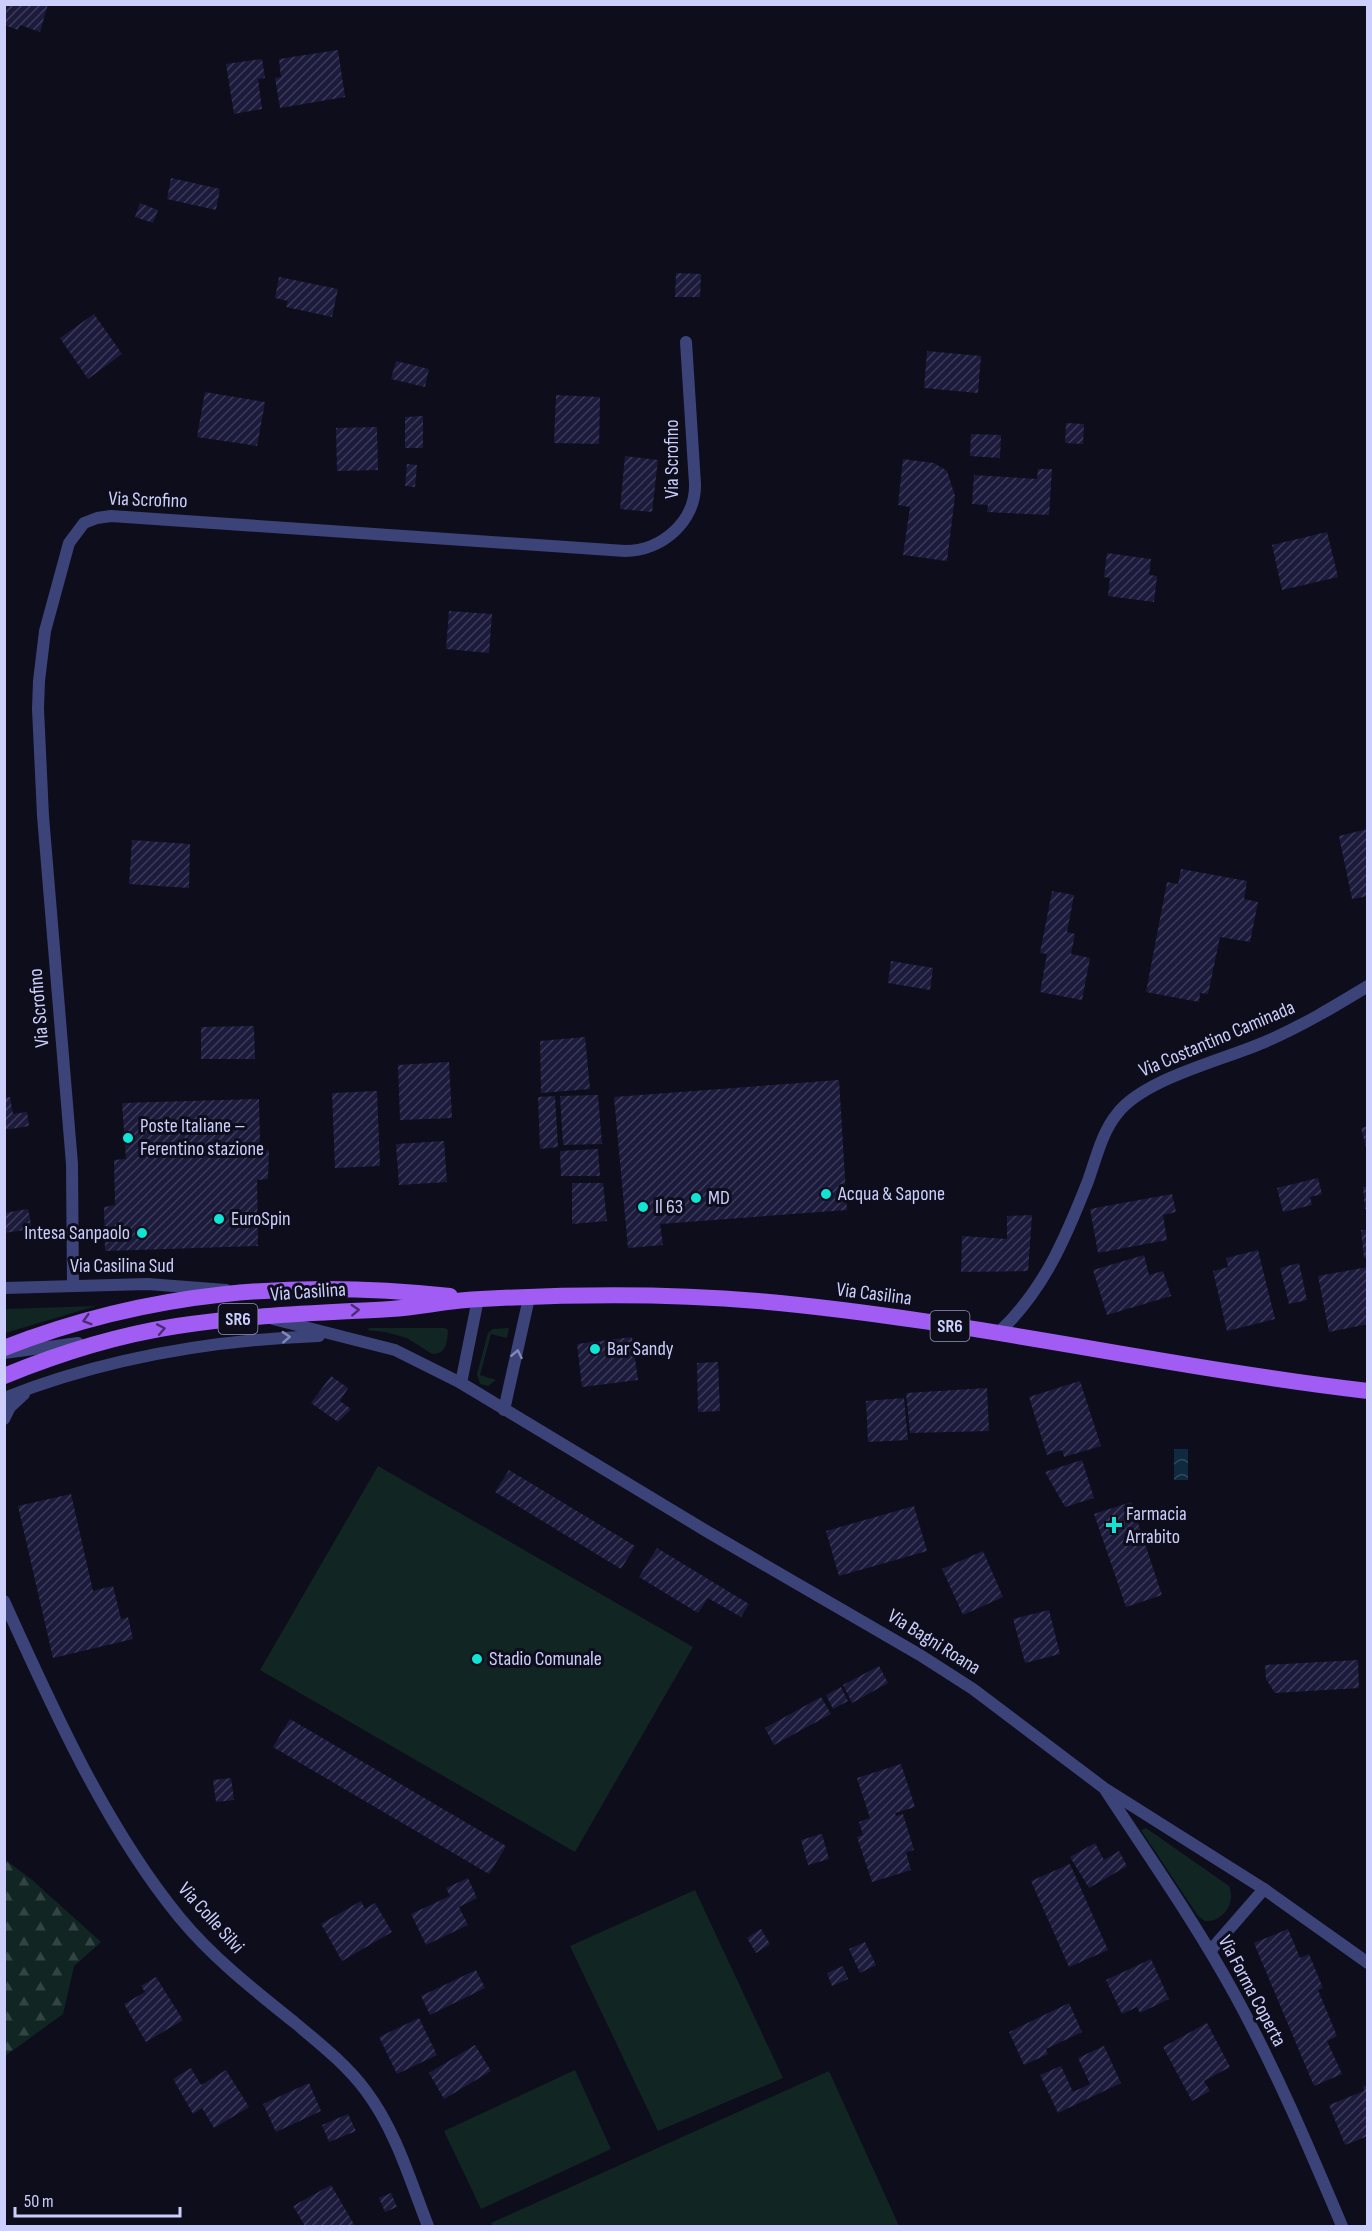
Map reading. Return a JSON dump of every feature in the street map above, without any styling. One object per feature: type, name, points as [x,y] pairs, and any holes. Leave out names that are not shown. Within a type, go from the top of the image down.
[{"type":"main road","name":"Via Casilina","points":[[4,1348],[74,1324],[131,1309],[239,1292],[294,1288],[349,1288],[408,1291],[477,1299]]},
{"type":"main road","name":"Via Casilina","points":[[4,1376],[55,1357],[123,1337],[180,1326],[264,1316],[409,1307],[477,1299],[646,1296],[757,1301],[999,1332],[1246,1374],[1368,1391]]},
{"type":"street","name":"Via Scrofino","points":[[73,1286],[72,1164],[43,816],[38,709],[45,631],[72,537],[84,523],[111,516],[625,551],[643,550],[660,542],[674,531],[690,512],[694,501],[696,484],[686,342]]},
{"type":"street","name":"Via Costantino Caminada","points":[[999,1332],[1026,1304],[1051,1267],[1070,1228],[1107,1132],[1122,1107],[1156,1084],[1300,1026],[1368,987]]},
{"type":"street","name":"Via Casilina Sud","points":[[4,1288],[182,1285],[239,1292]]},
{"type":"street","points":[[504,1410],[529,1298]]},
{"type":"street","points":[[460,1383],[477,1299]]},
{"type":"street","points":[[264,1316],[332,1335]]},
{"type":"street","points":[[4,1398],[107,1366],[187,1348],[252,1340],[332,1335]]},
{"type":"street","name":"Via Bagni Roana","points":[[332,1335],[395,1350],[460,1383],[708,1532],[920,1655],[973,1689],[1104,1788],[1264,1889],[1368,1963]]},
{"type":"street","points":[[4,1353],[123,1337]]},
{"type":"street","points":[[4,1419],[10,1407],[28,1389]]},
{"type":"street","name":"Via Colle Silvi","points":[[4,1601],[92,1783],[148,1874],[179,1917],[214,1954],[336,2058],[366,2091],[393,2135],[428,2226]]},
{"type":"street","name":"Via Forma Coperta","points":[[1104,1788],[1210,1951],[1242,2008],[1283,2092],[1342,2226]]},
{"type":"street","points":[[1210,1951],[1264,1889]]},
{"type":"green space","points":[[96,1306],[5,1333],[5,1309]]},
{"type":"green space","points":[[370,1328],[445,1328],[448,1330],[443,1350],[432,1354],[407,1338],[367,1330]]},
{"type":"green space","points":[[509,1328],[507,1338],[491,1334],[480,1375],[496,1380],[488,1386],[480,1384],[477,1374],[488,1333],[493,1329]]},
{"type":"green space","name":"Stadio Comunale","points":[[378,1466],[693,1647],[575,1852],[260,1670]]},
{"type":"green space","points":[[1146,1828],[1229,1886],[1231,1898],[1223,1915],[1205,1921],[1198,1916],[1141,1830]]},
{"type":"green space","points":[[4,1859],[31,1879],[101,1942],[74,1966],[63,2014],[5,2056]]},
{"type":"green space","points":[[695,1890],[783,2078],[658,2131],[570,1946]]},
{"type":"green space","points":[[575,2070],[611,2149],[481,2209],[444,2131]]},
{"type":"green space","points":[[829,2071],[899,2226],[493,2226],[491,2223]]},
{"type":"water","points":[[1174,1449],[1188,1449],[1188,1480],[1174,1480]]},
{"type":"building","points":[[4,4],[48,4],[40,32],[20,25],[18,30],[4,25]]},
{"type":"building","points":[[338,50],[345,97],[280,108],[275,78],[281,77],[279,59]]},
{"type":"building","points":[[262,59],[265,78],[258,79],[262,109],[234,114],[226,64]]},
{"type":"building","points":[[171,178],[220,189],[216,210],[167,199]]},
{"type":"building","points":[[140,203],[158,210],[153,223],[135,217]]},
{"type":"building","points":[[676,273],[701,274],[700,297],[675,297]]},
{"type":"building","points":[[279,277],[338,289],[332,317],[286,307],[288,301],[275,298]]},
{"type":"building","points":[[94,314],[122,354],[88,379],[60,338]]},
{"type":"building","points":[[927,351],[981,356],[978,393],[924,388]]},
{"type":"building","points":[[396,361],[429,369],[425,387],[391,379]]},
{"type":"building","points":[[205,392],[265,402],[257,446],[197,437]]},
{"type":"building","points":[[556,395],[600,397],[599,444],[554,443]]},
{"type":"building","points":[[423,416],[423,448],[405,448],[405,417]]},
{"type":"building","points":[[1066,423],[1084,424],[1083,444],[1065,443]]},
{"type":"building","points":[[377,427],[378,470],[337,471],[336,428]]},
{"type":"building","points":[[971,434],[1001,435],[1000,458],[970,456]]},
{"type":"building","points":[[625,456],[658,460],[652,512],[620,509]]},
{"type":"building","points":[[903,459],[934,463],[947,471],[955,496],[947,561],[903,555],[910,507],[898,505]]},
{"type":"building","points":[[407,464],[417,465],[415,487],[405,486]]},
{"type":"building","points":[[1038,469],[1052,469],[1049,515],[987,512],[988,505],[972,504],[974,475],[1037,479]]},
{"type":"building","points":[[1327,532],[1338,577],[1282,590],[1272,545]]},
{"type":"building","points":[[1107,553],[1151,559],[1149,575],[1157,576],[1154,602],[1108,596],[1110,578],[1104,577]]},
{"type":"building","points":[[449,611],[492,614],[489,653],[446,649]]},
{"type":"building","points":[[1368,829],[1368,896],[1352,899],[1339,836]]},
{"type":"building","points":[[132,840],[190,844],[189,888],[129,884]]},
{"type":"building","points":[[1181,869],[1247,881],[1244,899],[1258,902],[1250,942],[1220,937],[1208,994],[1200,993],[1199,1002],[1146,992],[1167,882],[1178,884]]},
{"type":"building","points":[[1052,891],[1074,895],[1067,932],[1075,934],[1071,954],[1090,958],[1082,1000],[1040,992],[1047,954],[1040,953]]},
{"type":"building","points":[[891,961],[933,968],[930,990],[888,983]]},
{"type":"building","points":[[254,1026],[255,1059],[201,1059],[201,1027]]},
{"type":"building","points":[[585,1037],[590,1089],[541,1093],[540,1041]]},
{"type":"building","points":[[449,1062],[452,1118],[400,1120],[398,1065]]},
{"type":"building","points":[[839,1080],[847,1210],[660,1224],[663,1245],[628,1248],[614,1097]]},
{"type":"building","points":[[377,1091],[380,1166],[335,1168],[332,1093]]},
{"type":"building","points":[[598,1095],[602,1144],[563,1145],[560,1096]]},
{"type":"building","points":[[555,1096],[558,1147],[540,1149],[538,1097]]},
{"type":"building","points":[[10,1097],[13,1114],[27,1112],[29,1126],[4,1130],[4,1098]]},
{"type":"building","points":[[259,1099],[260,1149],[269,1150],[268,1179],[257,1180],[258,1246],[105,1251],[104,1207],[115,1205],[114,1160],[126,1159],[122,1103]]},
{"type":"building","points":[[1368,1126],[1368,1151],[1367,1151],[1361,1128]]},
{"type":"building","points":[[444,1141],[447,1182],[399,1185],[396,1144]]},
{"type":"building","points":[[598,1149],[600,1176],[561,1176],[560,1151]]},
{"type":"building","points":[[1318,1178],[1322,1194],[1310,1197],[1312,1205],[1283,1212],[1277,1188]]},
{"type":"building","points":[[572,1183],[603,1183],[607,1221],[572,1224]]},
{"type":"building","points":[[1368,1186],[1368,1209],[1365,1209],[1363,1187]]},
{"type":"building","points":[[1172,1194],[1176,1212],[1163,1215],[1167,1240],[1098,1253],[1090,1209]]},
{"type":"building","points":[[28,1209],[32,1229],[4,1233],[4,1213]]},
{"type":"building","points":[[1032,1215],[1028,1271],[961,1272],[962,1236],[1007,1239],[1007,1216]]},
{"type":"building","points":[[1361,1230],[1368,1230],[1368,1257],[1364,1258]]},
{"type":"building","points":[[1258,1250],[1275,1319],[1227,1331],[1213,1271],[1228,1267],[1226,1258]]},
{"type":"building","points":[[1144,1255],[1149,1275],[1163,1271],[1171,1296],[1107,1315],[1093,1270]]},
{"type":"building","points":[[1299,1263],[1307,1300],[1289,1304],[1280,1268]]},
{"type":"building","points":[[1368,1267],[1368,1324],[1329,1332],[1318,1276]]},
{"type":"building","points":[[632,1337],[638,1380],[582,1387],[577,1344]]},
{"type":"building","points":[[718,1362],[720,1411],[698,1412],[697,1363]]},
{"type":"building","points":[[331,1376],[348,1388],[340,1401],[351,1409],[338,1422],[311,1403]]},
{"type":"building","points":[[1080,1381],[1101,1446],[1064,1457],[1062,1450],[1047,1455],[1029,1397]]},
{"type":"building","points":[[987,1388],[989,1431],[910,1433],[906,1393]]},
{"type":"building","points":[[904,1398],[908,1440],[868,1442],[866,1401]]},
{"type":"building","points":[[1082,1460],[1094,1498],[1065,1507],[1045,1472]]},
{"type":"building","points":[[509,1470],[635,1546],[621,1569],[495,1492]]},
{"type":"building","points":[[71,1494],[93,1591],[113,1586],[121,1619],[128,1617],[133,1639],[53,1658],[18,1506]]},
{"type":"building","points":[[1131,1502],[1162,1595],[1126,1607],[1094,1514]]},
{"type":"building","points":[[914,1506],[927,1551],[839,1576],[826,1531]]},
{"type":"building","points":[[657,1548],[749,1604],[741,1617],[708,1598],[698,1613],[639,1577]]},
{"type":"building","points":[[983,1551],[1003,1597],[963,1615],[942,1569]]},
{"type":"building","points":[[1049,1610],[1060,1654],[1025,1663],[1013,1619]]},
{"type":"building","points":[[1358,1660],[1359,1688],[1275,1693],[1266,1679],[1265,1665]]},
{"type":"building","points":[[879,1666],[888,1683],[852,1703],[843,1685]]},
{"type":"building","points":[[841,1687],[848,1701],[833,1709],[826,1695]]},
{"type":"building","points":[[821,1697],[831,1714],[774,1745],[765,1728]]},
{"type":"building","points":[[290,1719],[506,1846],[489,1874],[273,1747]]},
{"type":"building","points":[[901,1764],[915,1807],[895,1813],[896,1816],[903,1814],[914,1850],[906,1852],[911,1870],[872,1882],[857,1837],[863,1835],[859,1822],[870,1818],[857,1778]]},
{"type":"building","points":[[231,1778],[234,1800],[216,1802],[213,1780]]},
{"type":"building","points":[[822,1834],[829,1859],[808,1865],[801,1840]]},
{"type":"building","points":[[1095,1843],[1104,1860],[1119,1851],[1127,1866],[1089,1888],[1070,1857]]},
{"type":"building","points":[[1070,1864],[1108,1950],[1069,1967],[1031,1881]]},
{"type":"building","points":[[468,1878],[477,1898],[459,1907],[468,1925],[426,1945],[411,1914],[450,1896],[446,1888]]},
{"type":"building","points":[[361,1901],[365,1909],[375,1903],[392,1932],[342,1961],[321,1924]]},
{"type":"building","points":[[761,1929],[770,1944],[756,1953],[747,1938]]},
{"type":"building","points":[[1288,1929],[1300,1958],[1309,1954],[1323,1988],[1318,1990],[1337,2036],[1327,2041],[1342,2074],[1314,2086],[1254,1943]]},
{"type":"building","points":[[865,1942],[876,1965],[860,1973],[849,1949]]},
{"type":"building","points":[[1151,1959],[1169,1999],[1140,2013],[1137,2007],[1122,2014],[1106,1980]]},
{"type":"building","points":[[843,1966],[848,1979],[832,1986],[827,1973]]},
{"type":"building","points":[[476,1970],[485,1988],[430,2015],[421,1996]]},
{"type":"building","points":[[156,1977],[183,2020],[146,2042],[124,2004],[145,1992],[141,1986]]},
{"type":"building","points":[[1069,2003],[1082,2032],[1046,2049],[1048,2054],[1024,2065],[1009,2032]]},
{"type":"building","points":[[419,2018],[437,2055],[397,2074],[379,2037]]},
{"type":"building","points":[[1207,2023],[1230,2067],[1204,2081],[1210,2091],[1192,2101],[1163,2047]]},
{"type":"building","points":[[475,2045],[491,2071],[444,2099],[429,2073]]},
{"type":"building","points":[[1104,2046],[1121,2083],[1058,2113],[1040,2075],[1061,2066],[1073,2092],[1090,2084],[1078,2058]]},
{"type":"building","points":[[191,2068],[201,2085],[226,2070],[249,2107],[214,2128],[202,2108],[193,2114],[173,2079]]},
{"type":"building","points":[[309,2083],[321,2111],[276,2132],[263,2104]]},
{"type":"building","points":[[1368,2085],[1368,2136],[1345,2145],[1329,2105],[1364,2091],[1363,2086]]},
{"type":"building","points":[[348,2114],[356,2131],[329,2142],[322,2125]]},
{"type":"building","points":[[331,2185],[355,2226],[305,2226],[293,2206]]},
{"type":"building","points":[[391,2193],[397,2207],[385,2212],[379,2198]]},
{"type":"place","name":"Poste Italiane – Ferentino stazione","points":[[128,1138]]},
{"type":"place","name":"Acqua & Sapone","points":[[826,1194]]},
{"type":"place","name":"MD","points":[[696,1198]]},
{"type":"place","name":"Il 63","points":[[643,1207]]},
{"type":"place","name":"EuroSpin","points":[[219,1219]]},
{"type":"place","name":"Intesa Sanpaolo","points":[[142,1233]]},
{"type":"place","name":"Bar Sandy","points":[[595,1349]]},
{"type":"place","name":"Farmacia Arrabito","points":[[1114,1525]]},
{"type":"place","name":"Stadio Comunale","points":[[477,1659]]}]
